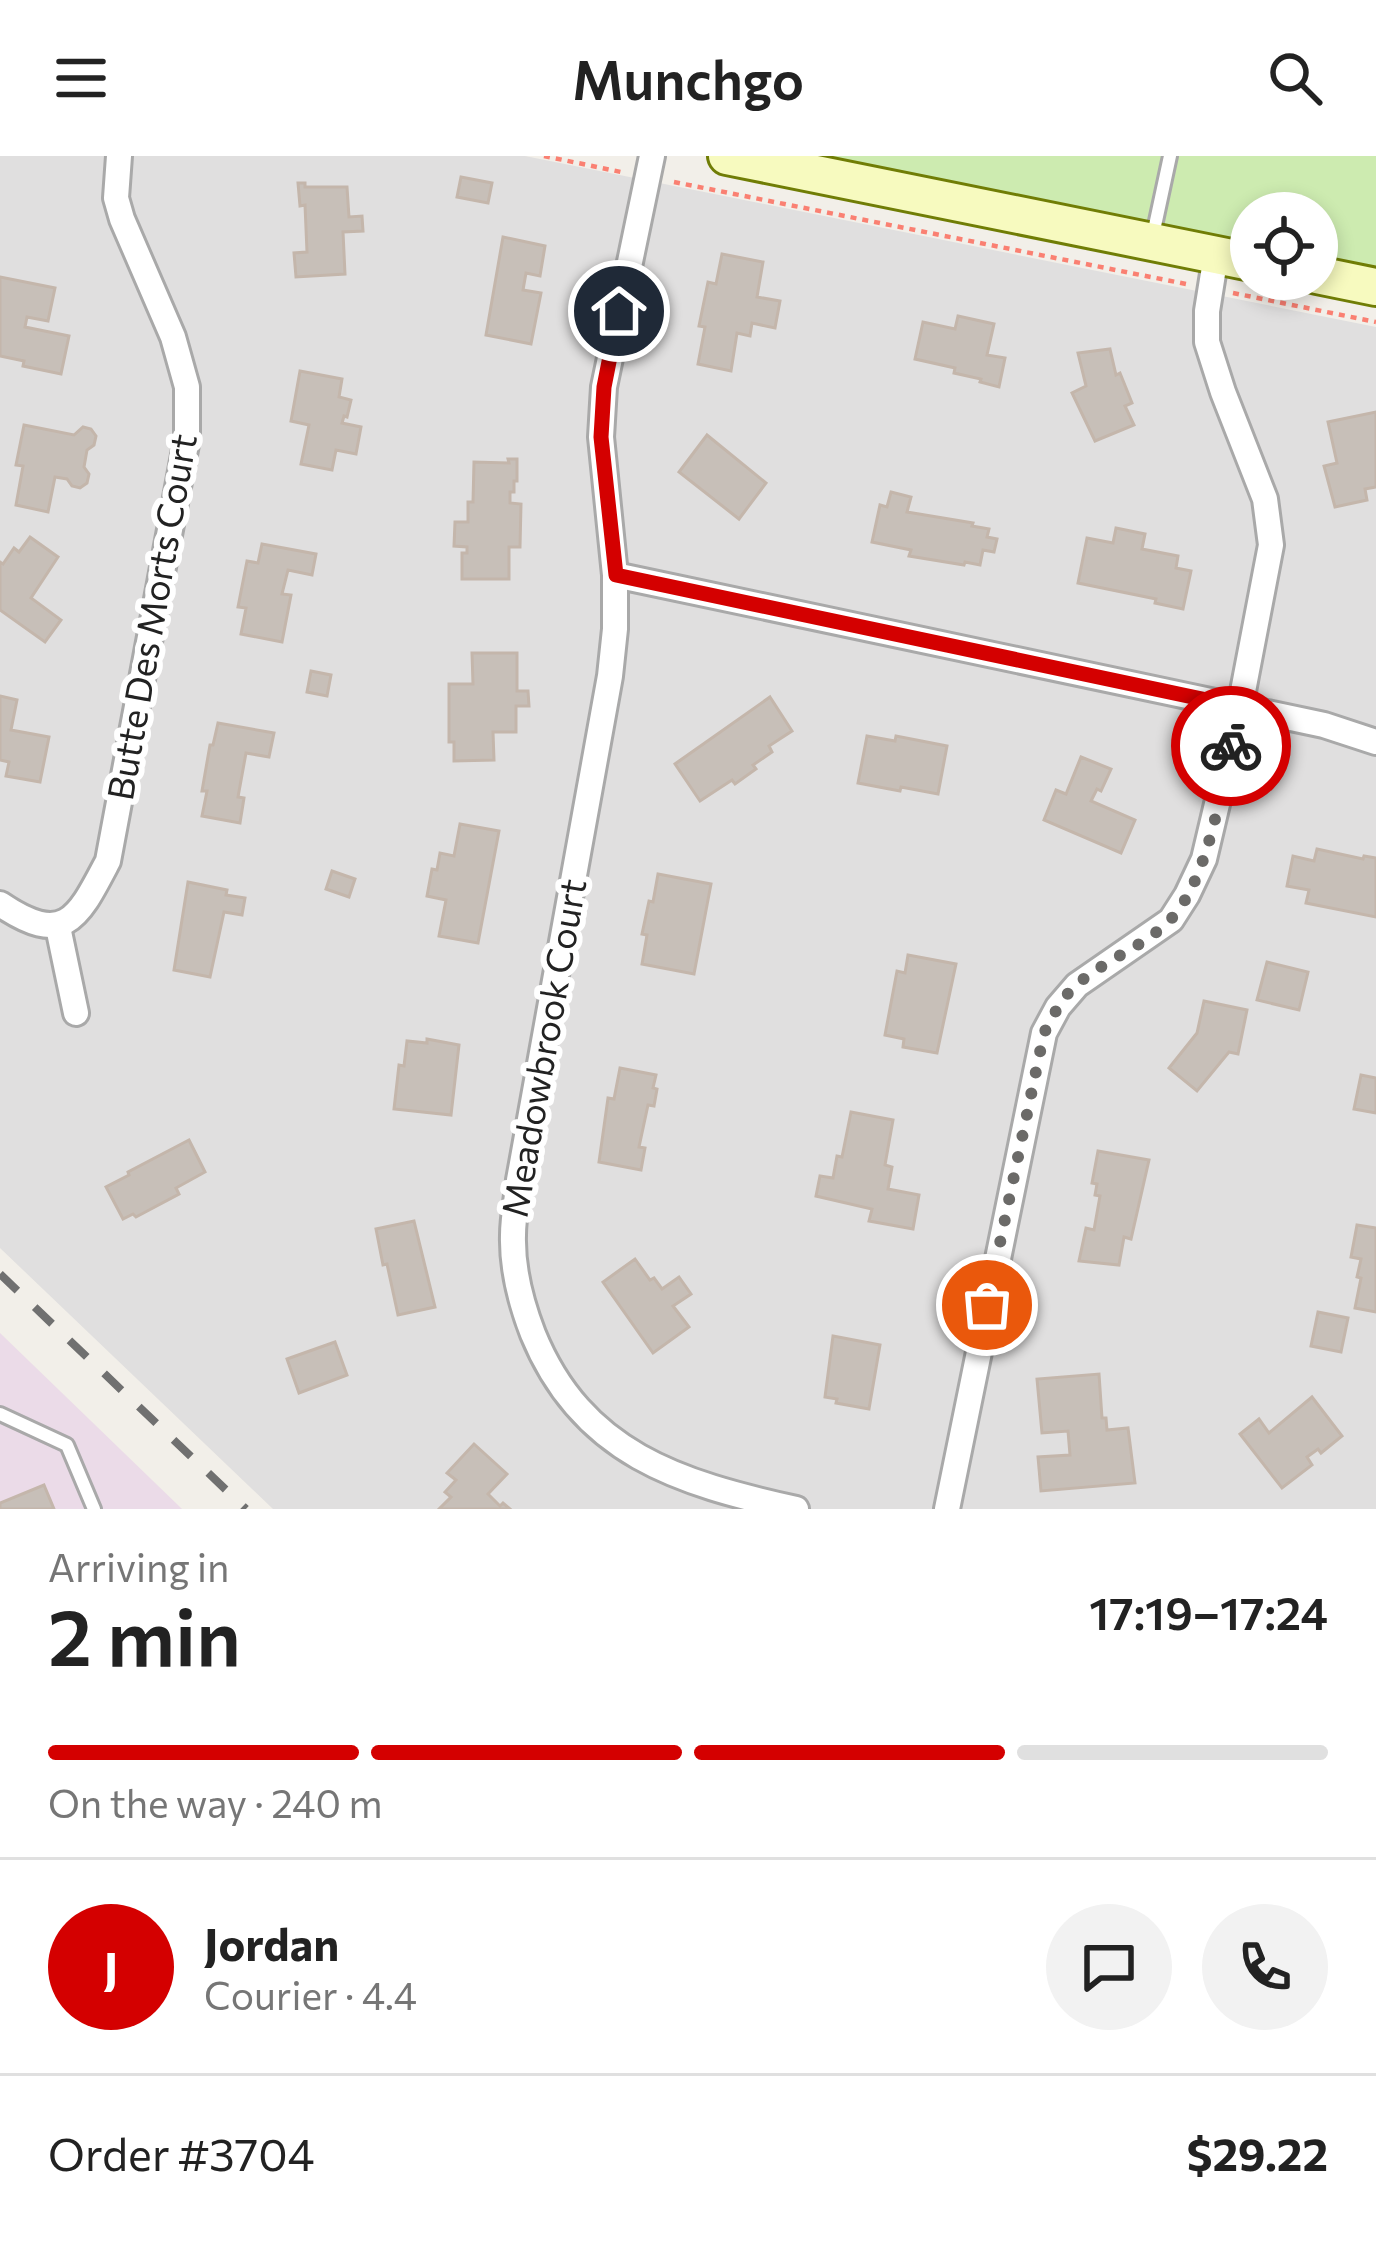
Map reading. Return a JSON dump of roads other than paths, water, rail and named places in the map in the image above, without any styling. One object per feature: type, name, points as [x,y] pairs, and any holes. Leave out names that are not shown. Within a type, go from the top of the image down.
[{"type":"main road","points":[[727,156],[1152,242],[1226,268]]},
{"type":"main road","points":[[1338,279],[1376,287]]},
{"type":"street","name":"Butte Des Morts Court","points":[[58,927],[71,920],[90,895],[108,861],[187,439],[187,387],[173,337],[116,198],[119,156]]},
{"type":"street","name":"Meadowbrook Court","points":[[650,166],[604,387],[601,437],[616,575],[610,676],[519,1180],[513,1235],[516,1277],[543,1357],[572,1402],[604,1435],[688,1479],[796,1509]]},
{"type":"street","points":[[947,1509],[1044,1033],[1077,985],[1171,920],[1187,895],[1204,859],[1240,707],[1271,544],[1265,499],[1207,342],[1226,268]]},
{"type":"street","points":[[616,575],[1324,725],[1376,742]]},
{"type":"street","points":[[0,904],[31,922],[58,927],[76,1013]]},
{"type":"lane","points":[[1152,242],[1170,156]]},
{"type":"lane","points":[[0,1414],[67,1445],[94,1509]]},
{"type":"railway","points":[[0,1274],[246,1509]]}]
